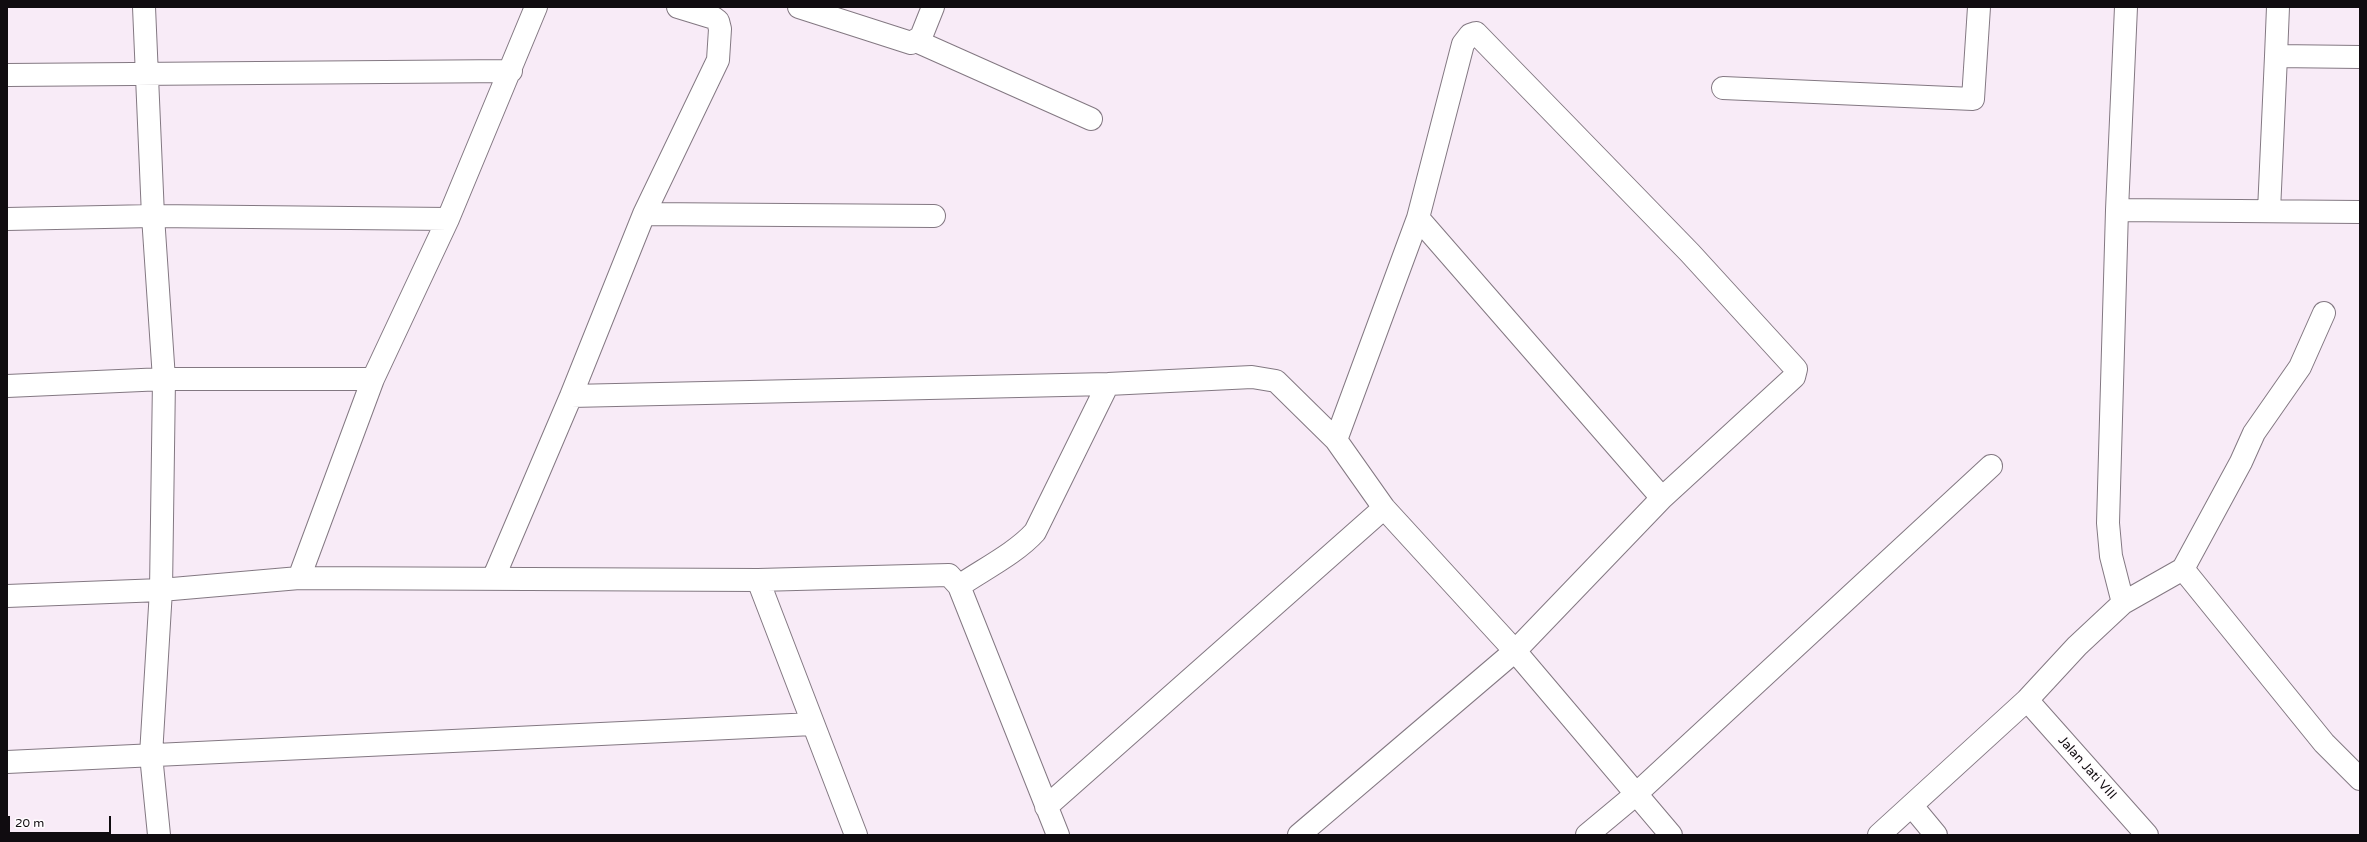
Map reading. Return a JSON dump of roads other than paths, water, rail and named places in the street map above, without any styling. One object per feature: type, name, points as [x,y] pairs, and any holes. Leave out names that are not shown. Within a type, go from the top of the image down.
[{"type":"street","points":[[144,7],[153,216],[164,379],[161,590],[151,755],[159,835]]},
{"type":"street","points":[[299,578],[373,379],[448,219],[512,71],[536,7]]},
{"type":"street","points":[[493,579],[571,396],[644,214],[718,60],[720,30],[718,21],[714,18],[678,7]]},
{"type":"street","points":[[799,7],[911,43],[916,42],[1091,119]]},
{"type":"street","points":[[916,42],[921,36],[933,7]]},
{"type":"street","points":[[1724,88],[1973,99],[1979,7]]},
{"type":"street","points":[[2123,603],[2111,556],[2108,522],[2117,210],[2126,7]]},
{"type":"street","points":[[2269,211],[2278,7]]},
{"type":"street","points":[[1299,835],[1515,651],[1662,498],[1794,377],[1796,369],[1690,253],[1476,33],[1463,44],[1418,218],[1336,440]]},
{"type":"street","points":[[2276,56],[2360,57]]},
{"type":"street","points":[[7,76],[512,71]]},
{"type":"street","points":[[2117,210],[2360,212]]},
{"type":"street","points":[[644,214],[934,216]]},
{"type":"street","points":[[7,219],[153,216],[448,219]]},
{"type":"street","points":[[1418,218],[1662,498]]},
{"type":"street","points":[[1880,835],[2027,700],[2077,646],[2123,603],[2183,569],[2241,462],[2254,433],[2300,367],[2324,313]]},
{"type":"street","points":[[571,396],[1108,384],[1252,377],[1276,381],[1336,440],[1384,508],[1515,651],[1635,795],[1671,835]]},
{"type":"street","points":[[7,386],[164,379],[373,379]]},
{"type":"street","points":[[959,586],[1013,549],[1023,545],[1035,532],[1108,384]]},
{"type":"street","points":[[1587,835],[1635,795],[1991,466]]},
{"type":"street","points":[[1046,807],[1384,508]]},
{"type":"street","points":[[2183,569],[2324,742],[2360,779]]},
{"type":"street","points":[[7,596],[161,590],[299,578],[758,580],[949,575],[959,586],[1058,835]]},
{"type":"street","points":[[758,580],[856,835]]},
{"type":"street","name":"Jalan Jati VIII","points":[[2027,700],[2147,835]]},
{"type":"street","points":[[7,762],[813,724]]},
{"type":"street","points":[[1912,806],[1936,835]]}]
